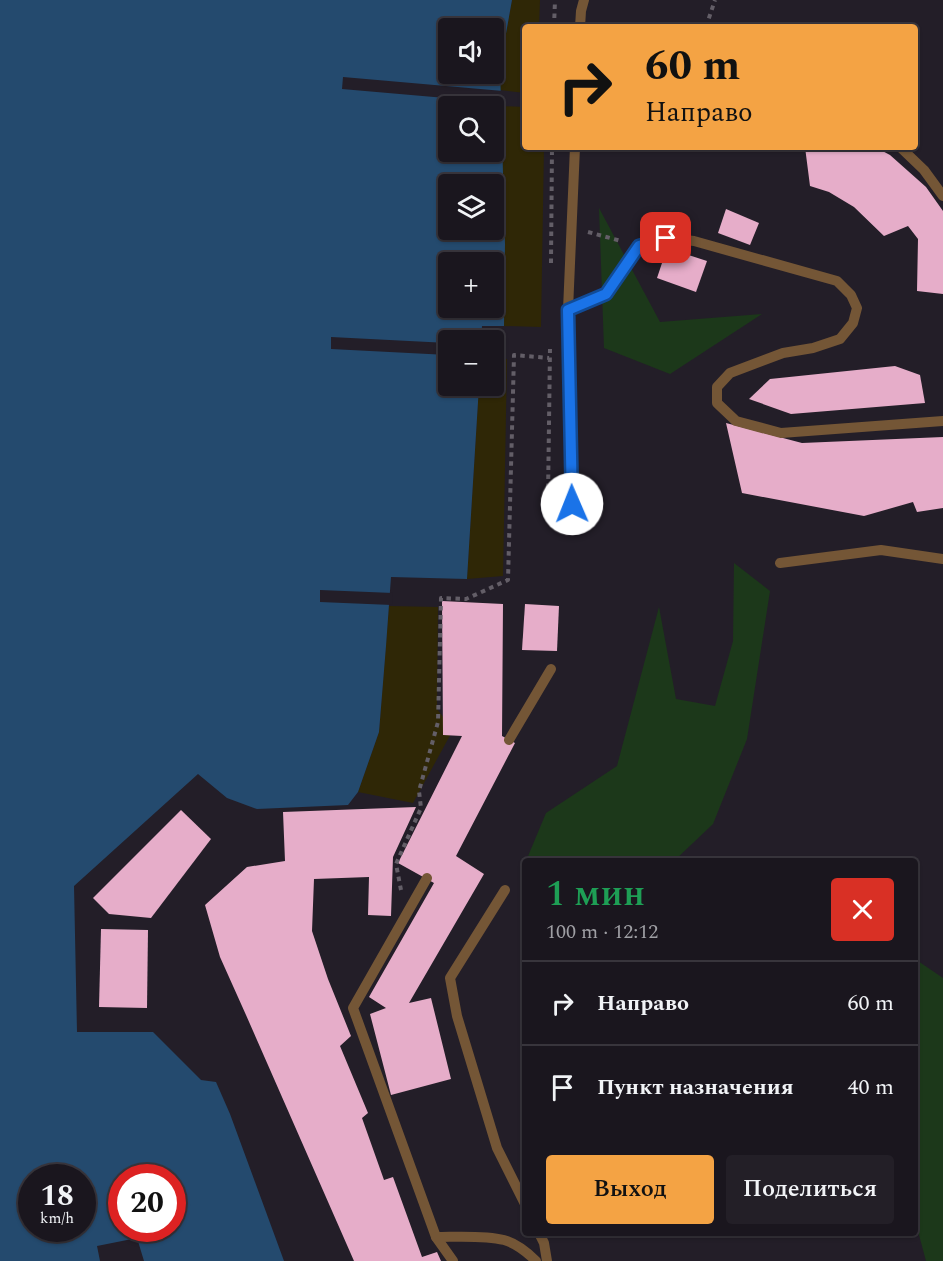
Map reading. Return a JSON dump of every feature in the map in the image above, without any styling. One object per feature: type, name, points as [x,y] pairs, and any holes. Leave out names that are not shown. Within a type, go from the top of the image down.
[{"type":"lane","points":[[580,24],[584,0]]},
{"type":"lane","points":[[572,504],[568,310],[575,150]]},
{"type":"lane","points":[[903,150],[924,170],[943,196]]},
{"type":"lane","points":[[568,310],[606,294],[639,246],[666,238],[694,241],[837,281],[851,295],[857,308],[853,322],[840,339],[813,348],[783,353],[730,374],[717,387],[717,404],[736,421],[781,433],[943,421]]},
{"type":"lane","points":[[780,563],[881,550],[943,559]]},
{"type":"lane","points":[[509,740],[551,669]]},
{"type":"lane","points":[[427,878],[353,1008],[436,1237],[453,1261]]},
{"type":"lane","points":[[505,890],[450,978],[457,1016],[497,1148],[522,1198]]},
{"type":"lane","points":[[540,1236],[547,1261]]},
{"type":"lane","points":[[436,1237],[505,1240],[530,1254],[536,1261]]},
{"type":"path","points":[[554,24],[555,0]]},
{"type":"path","points":[[707,24],[715,0]]},
{"type":"path","points":[[572,227],[639,246]]},
{"type":"path","points":[[406,914],[396,864],[421,808],[419,791],[438,722],[441,598],[466,598],[508,580],[514,356],[549,358]]},
{"type":"green space","points":[[599,208],[660,322],[762,314],[670,374],[604,348]]},
{"type":"green space","points":[[734,563],[770,591],[747,739],[713,824],[677,858],[527,858],[546,813],[617,766],[659,607],[676,699],[715,706],[733,641]]},
{"type":"green space","points":[[918,961],[943,978],[943,1261],[926,1261],[918,1231]]},
{"type":"sand","points":[[512,0],[540,0],[539,24],[522,24],[522,93],[500,90],[500,84],[504,84],[504,45]]},
{"type":"sand","points":[[504,106],[522,107],[522,150],[544,150],[541,327],[504,326],[504,174],[502,174],[502,162],[504,162]]},
{"type":"sand","points":[[504,359],[507,359],[503,576],[467,579],[478,396],[504,396]]},
{"type":"sand","points":[[389,606],[438,607],[437,709],[453,730],[413,803],[358,792],[379,732]]},
{"type":"water","points":[[0,0],[512,0],[504,45],[504,18],[438,18],[438,84],[500,84],[501,96],[438,96],[438,162],[503,162],[503,174],[438,174],[438,240],[504,240],[504,209],[505,244],[504,326],[482,326],[482,330],[438,330],[438,396],[478,396],[467,579],[391,577],[379,732],[358,792],[348,805],[257,809],[227,798],[198,774],[74,886],[77,1032],[153,1032],[201,1080],[216,1082],[284,1261],[144,1261],[138,1242],[186,1242],[186,1164],[108,1164],[108,1242],[117,1242],[97,1246],[100,1261],[0,1261]]},
{"type":"pier","points":[[343,77],[503,91],[503,96],[438,97],[342,89]]},
{"type":"pier","points":[[331,337],[438,342],[438,354],[331,349]]},
{"type":"pier","points":[[320,590],[393,593],[392,605],[320,602]]},
{"type":"building","points":[[805,150],[881,150],[890,155],[926,187],[943,211],[943,294],[917,291],[918,239],[908,226],[884,236],[854,207],[829,192],[810,186]]},
{"type":"building","points":[[726,209],[759,223],[750,245],[718,233]]},
{"type":"building","points":[[667,248],[707,261],[696,292],[657,278]]},
{"type":"building","points":[[895,366],[920,375],[925,403],[791,414],[749,399],[770,379]]},
{"type":"building","points":[[726,423],[802,443],[943,437],[943,508],[917,512],[913,502],[864,516],[742,493]]},
{"type":"building","points":[[442,601],[503,604],[502,736],[515,743],[456,856],[484,874],[409,1003],[431,998],[451,1079],[391,1095],[370,1014],[386,1008],[369,997],[434,883],[398,863],[462,736],[443,735]]},
{"type":"building","points":[[525,604],[559,606],[557,651],[522,650]]},
{"type":"building","points":[[416,807],[393,857],[391,916],[368,915],[369,877],[314,879],[312,931],[351,1036],[340,1046],[368,1113],[362,1118],[384,1180],[393,1177],[422,1257],[437,1252],[441,1261],[354,1261],[220,957],[205,905],[247,867],[285,861],[283,812]]},
{"type":"building","points":[[181,810],[211,839],[151,918],[109,914],[93,898]]},
{"type":"building","points":[[101,929],[148,930],[147,1008],[99,1007]]},
{"type":"route","points":[[572,504],[568,310],[606,294],[639,246],[666,238]]}]
